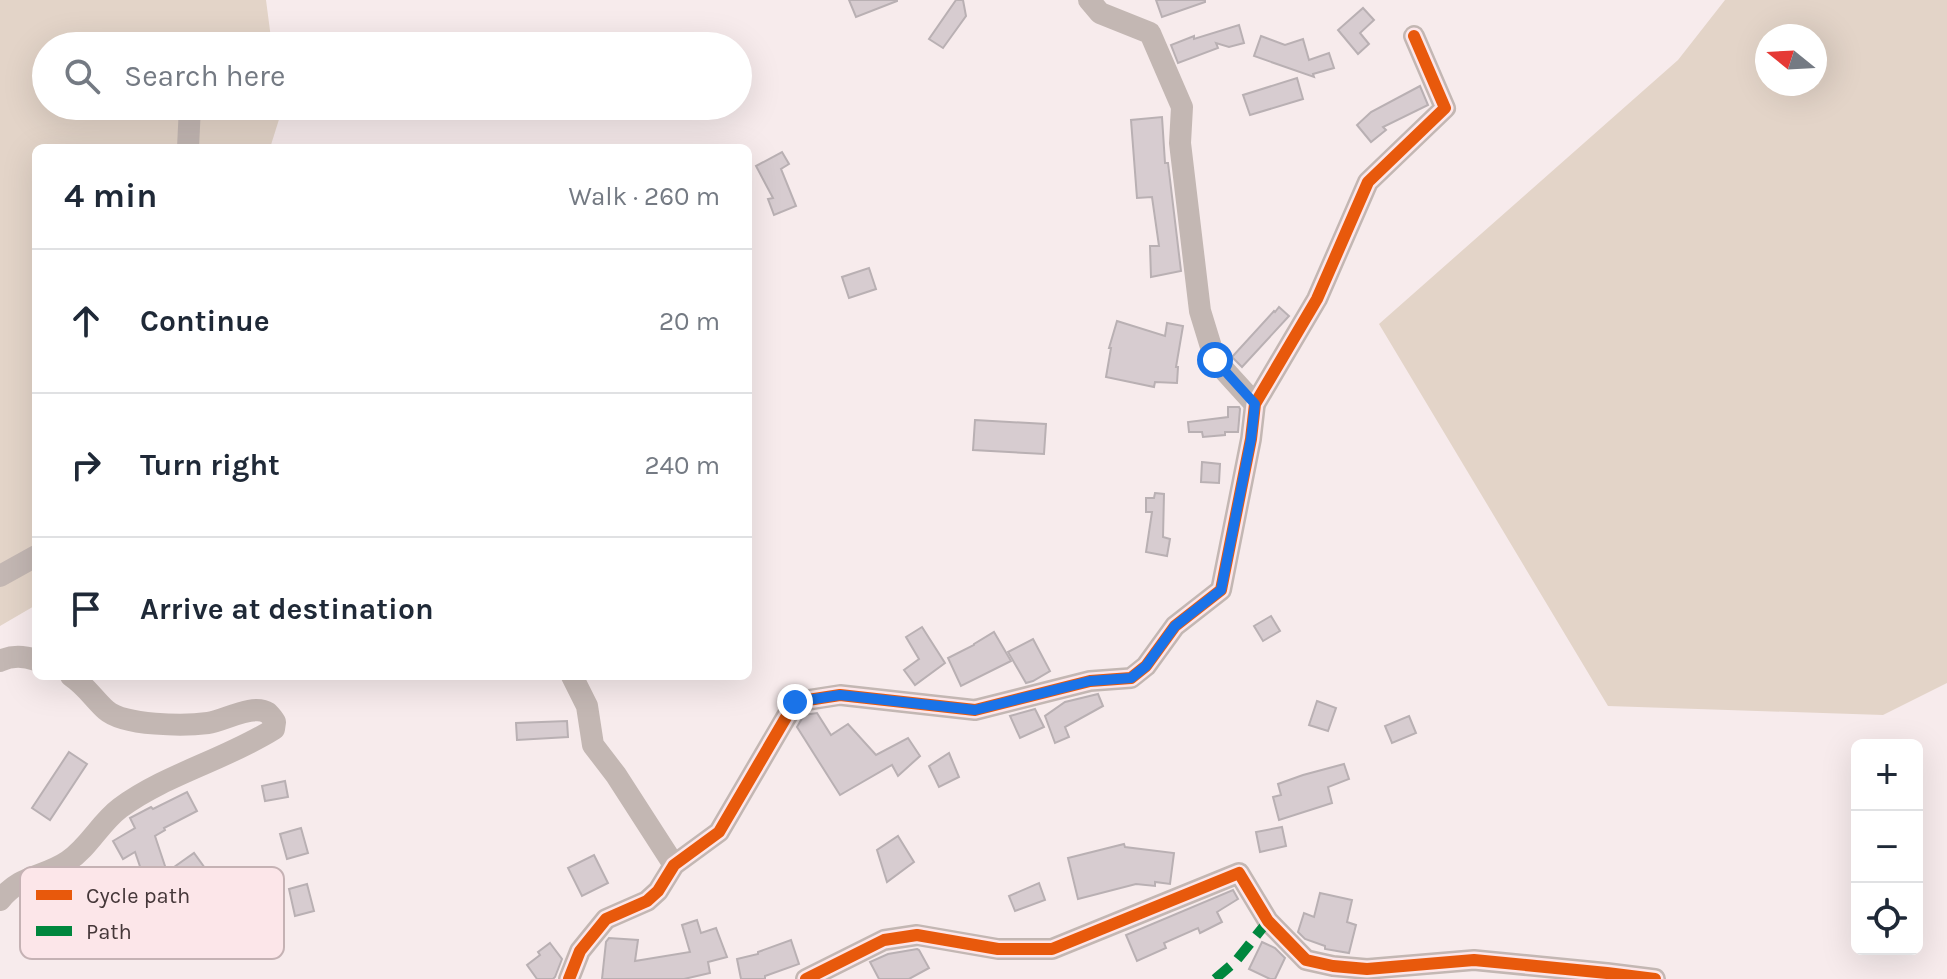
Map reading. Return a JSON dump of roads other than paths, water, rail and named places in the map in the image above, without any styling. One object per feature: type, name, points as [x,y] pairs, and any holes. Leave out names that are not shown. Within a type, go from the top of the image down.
[{"type":"street","points":[[1089,0],[1100,13],[1150,33],[1182,107],[1180,143],[1200,311],[1215,360],[1255,404]]},
{"type":"street","points":[[569,979],[580,951],[606,919],[647,901],[658,891],[674,865],[719,832],[795,702],[840,695],[975,710],[1090,681],[1131,678],[1146,666],[1175,626],[1221,590],[1255,404],[1317,299],[1368,182],[1445,108],[1414,36]]},
{"type":"street","points":[[188,144],[189,120]]},
{"type":"street","points":[[0,576],[32,558]]},
{"type":"street","points":[[0,661],[24,656],[32,659]]},
{"type":"street","points":[[59,867],[86,845],[99,827],[120,808],[274,729],[275,722],[268,713],[258,710],[210,723],[149,724],[109,713],[78,680]]},
{"type":"street","points":[[574,680],[587,706],[593,745],[674,865]]},
{"type":"street","points":[[806,979],[884,940],[917,935],[998,949],[1052,949],[1239,873],[1268,921],[1306,960],[1370,974],[1474,960],[1655,979]]},
{"type":"street","points":[[0,900],[20,882]]}]
